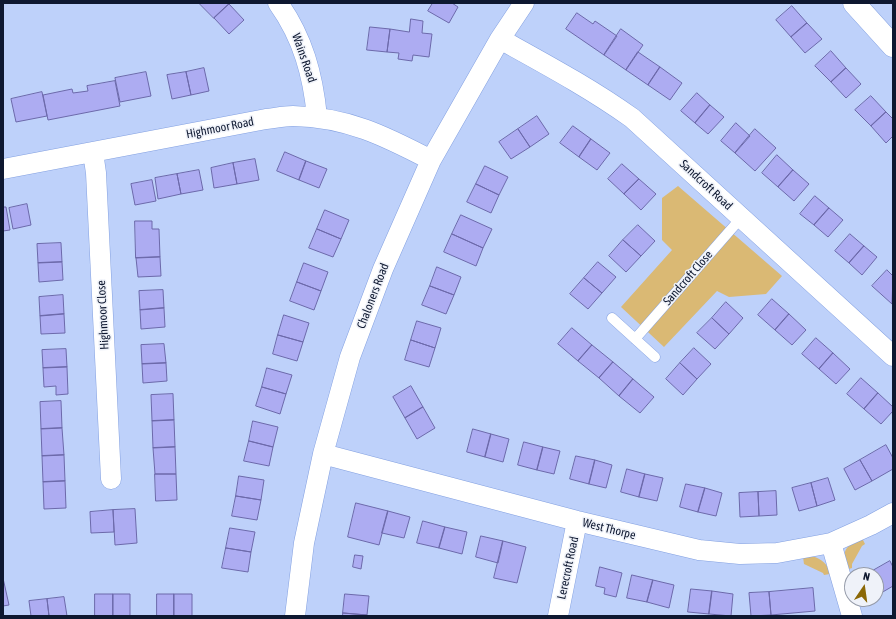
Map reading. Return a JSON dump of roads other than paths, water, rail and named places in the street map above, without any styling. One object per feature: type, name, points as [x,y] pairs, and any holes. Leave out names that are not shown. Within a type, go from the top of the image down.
[{"type":"street","name":"Wains Road","points":[[278,3],[299,38],[310,70],[315,93],[317,117]]},
{"type":"street","name":"Chaloners Road","points":[[295,616],[304,543],[323,454],[350,357],[383,269],[431,160],[500,39],[524,3]]},
{"type":"street","points":[[854,3],[893,46]]},
{"type":"street","name":"Sandcroft Road","points":[[500,39],[603,97],[632,118],[893,356]]},
{"type":"street","name":"Highmoor Road","points":[[3,169],[266,119],[292,116],[317,117],[344,122],[369,130],[431,160]]},
{"type":"street","name":"Highmoor Close","points":[[93,152],[96,173],[111,479]]},
{"type":"street","name":"West Thorpe","points":[[323,454],[577,521],[699,550],[740,554],[777,553],[831,543],[872,525],[893,513]]},
{"type":"street","name":"Lerecroft Road","points":[[558,616],[577,521]]},
{"type":"street","points":[[831,543],[852,616]]},
{"type":"lane","name":"Sandcroft Close","points":[[635,339],[741,218]]},
{"type":"lane","points":[[612,318],[655,357]]}]
